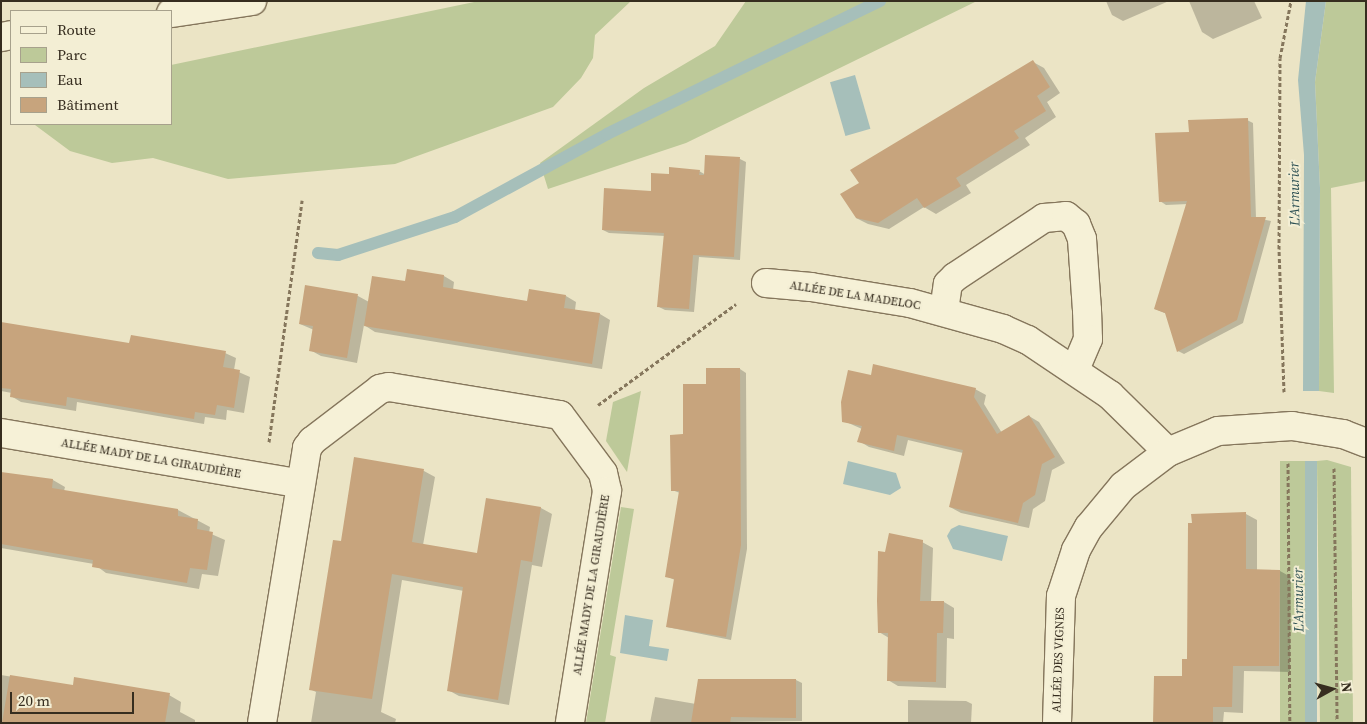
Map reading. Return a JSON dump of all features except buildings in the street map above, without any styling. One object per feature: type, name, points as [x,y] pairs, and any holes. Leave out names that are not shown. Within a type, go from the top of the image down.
[{"type":"street","points":[[172,13],[252,1]]},
{"type":"street","points":[[944,311],[948,284],[955,277],[1044,218],[1066,216],[1076,224],[1082,239],[1087,310],[1088,339],[1075,369]]},
{"type":"street","name":"ALLÉE DE LA MADELOC","points":[[766,284],[849,292],[944,311],[1028,340],[1075,369],[1110,395],[1168,452]]},
{"type":"street","name":"ALLÉE MADY DE LA GIRAUDIÈRE","points":[[262,723],[307,448],[312,441],[380,389],[389,387],[555,413],[563,418],[603,473],[607,491],[570,723]]},
{"type":"street","name":"ALLÉE DES VIGNES","points":[[1057,723],[1058,625],[1061,596],[1076,550],[1111,499],[1139,472],[1168,452],[1218,432],[1270,426],[1330,431],[1366,443]]},
{"type":"street","name":"ALLÉE MADY DE LA GIRAUDIÈRE","points":[[1,433],[301,484]]},
{"type":"path","points":[[1284,398],[1279,249],[1280,58],[1291,1]]},
{"type":"path","points":[[270,479],[268,434],[302,200]]},
{"type":"path","points":[[577,437],[597,406],[735,304]]},
{"type":"path","points":[[1288,455],[1290,723]]},
{"type":"path","points":[[1334,466],[1337,723]]},
{"type":"green space","points":[[479,1],[631,1],[595,35],[593,58],[581,78],[553,107],[395,164],[228,179],[153,158],[112,163],[70,151],[35,125],[172,125],[172,65]]},
{"type":"green space","points":[[746,1],[977,1],[686,143],[548,189],[540,163],[644,88],[715,46]]},
{"type":"green space","points":[[1326,1],[1366,1],[1366,181],[1331,188],[1334,393],[1319,391],[1320,188],[1315,82]]},
{"type":"green space","points":[[641,391],[627,472],[606,441],[613,402]]},
{"type":"green space","points":[[1327,460],[1351,467],[1353,723],[1320,723],[1317,461]]},
{"type":"green space","points":[[1280,461],[1305,461],[1305,723],[1280,723]]},
{"type":"green space","points":[[621,507],[634,509],[610,655],[616,657],[605,723],[586,723]]},
{"type":"water","points":[[1306,1],[1326,1],[1315,82],[1320,188],[1319,391],[1303,391],[1304,155],[1298,80]]},
{"type":"water","points":[[855,75],[870,129],[845,136],[830,82]]},
{"type":"water","points":[[848,461],[896,473],[901,488],[890,495],[843,484]]},
{"type":"water","points":[[1305,461],[1317,461],[1317,723],[1305,723]]},
{"type":"water","points":[[959,525],[1008,536],[1002,561],[953,549],[947,536],[951,529]]},
{"type":"water","points":[[625,615],[653,620],[649,646],[669,649],[667,661],[620,653]]},
{"type":"waterway","points":[[318,253],[338,255],[455,217],[607,134],[880,1]]},
{"type":"water label","name":"L'Armurier","points":[[1294,194]]},
{"type":"water label","name":"L'Armurier","points":[[1298,600]]}]
